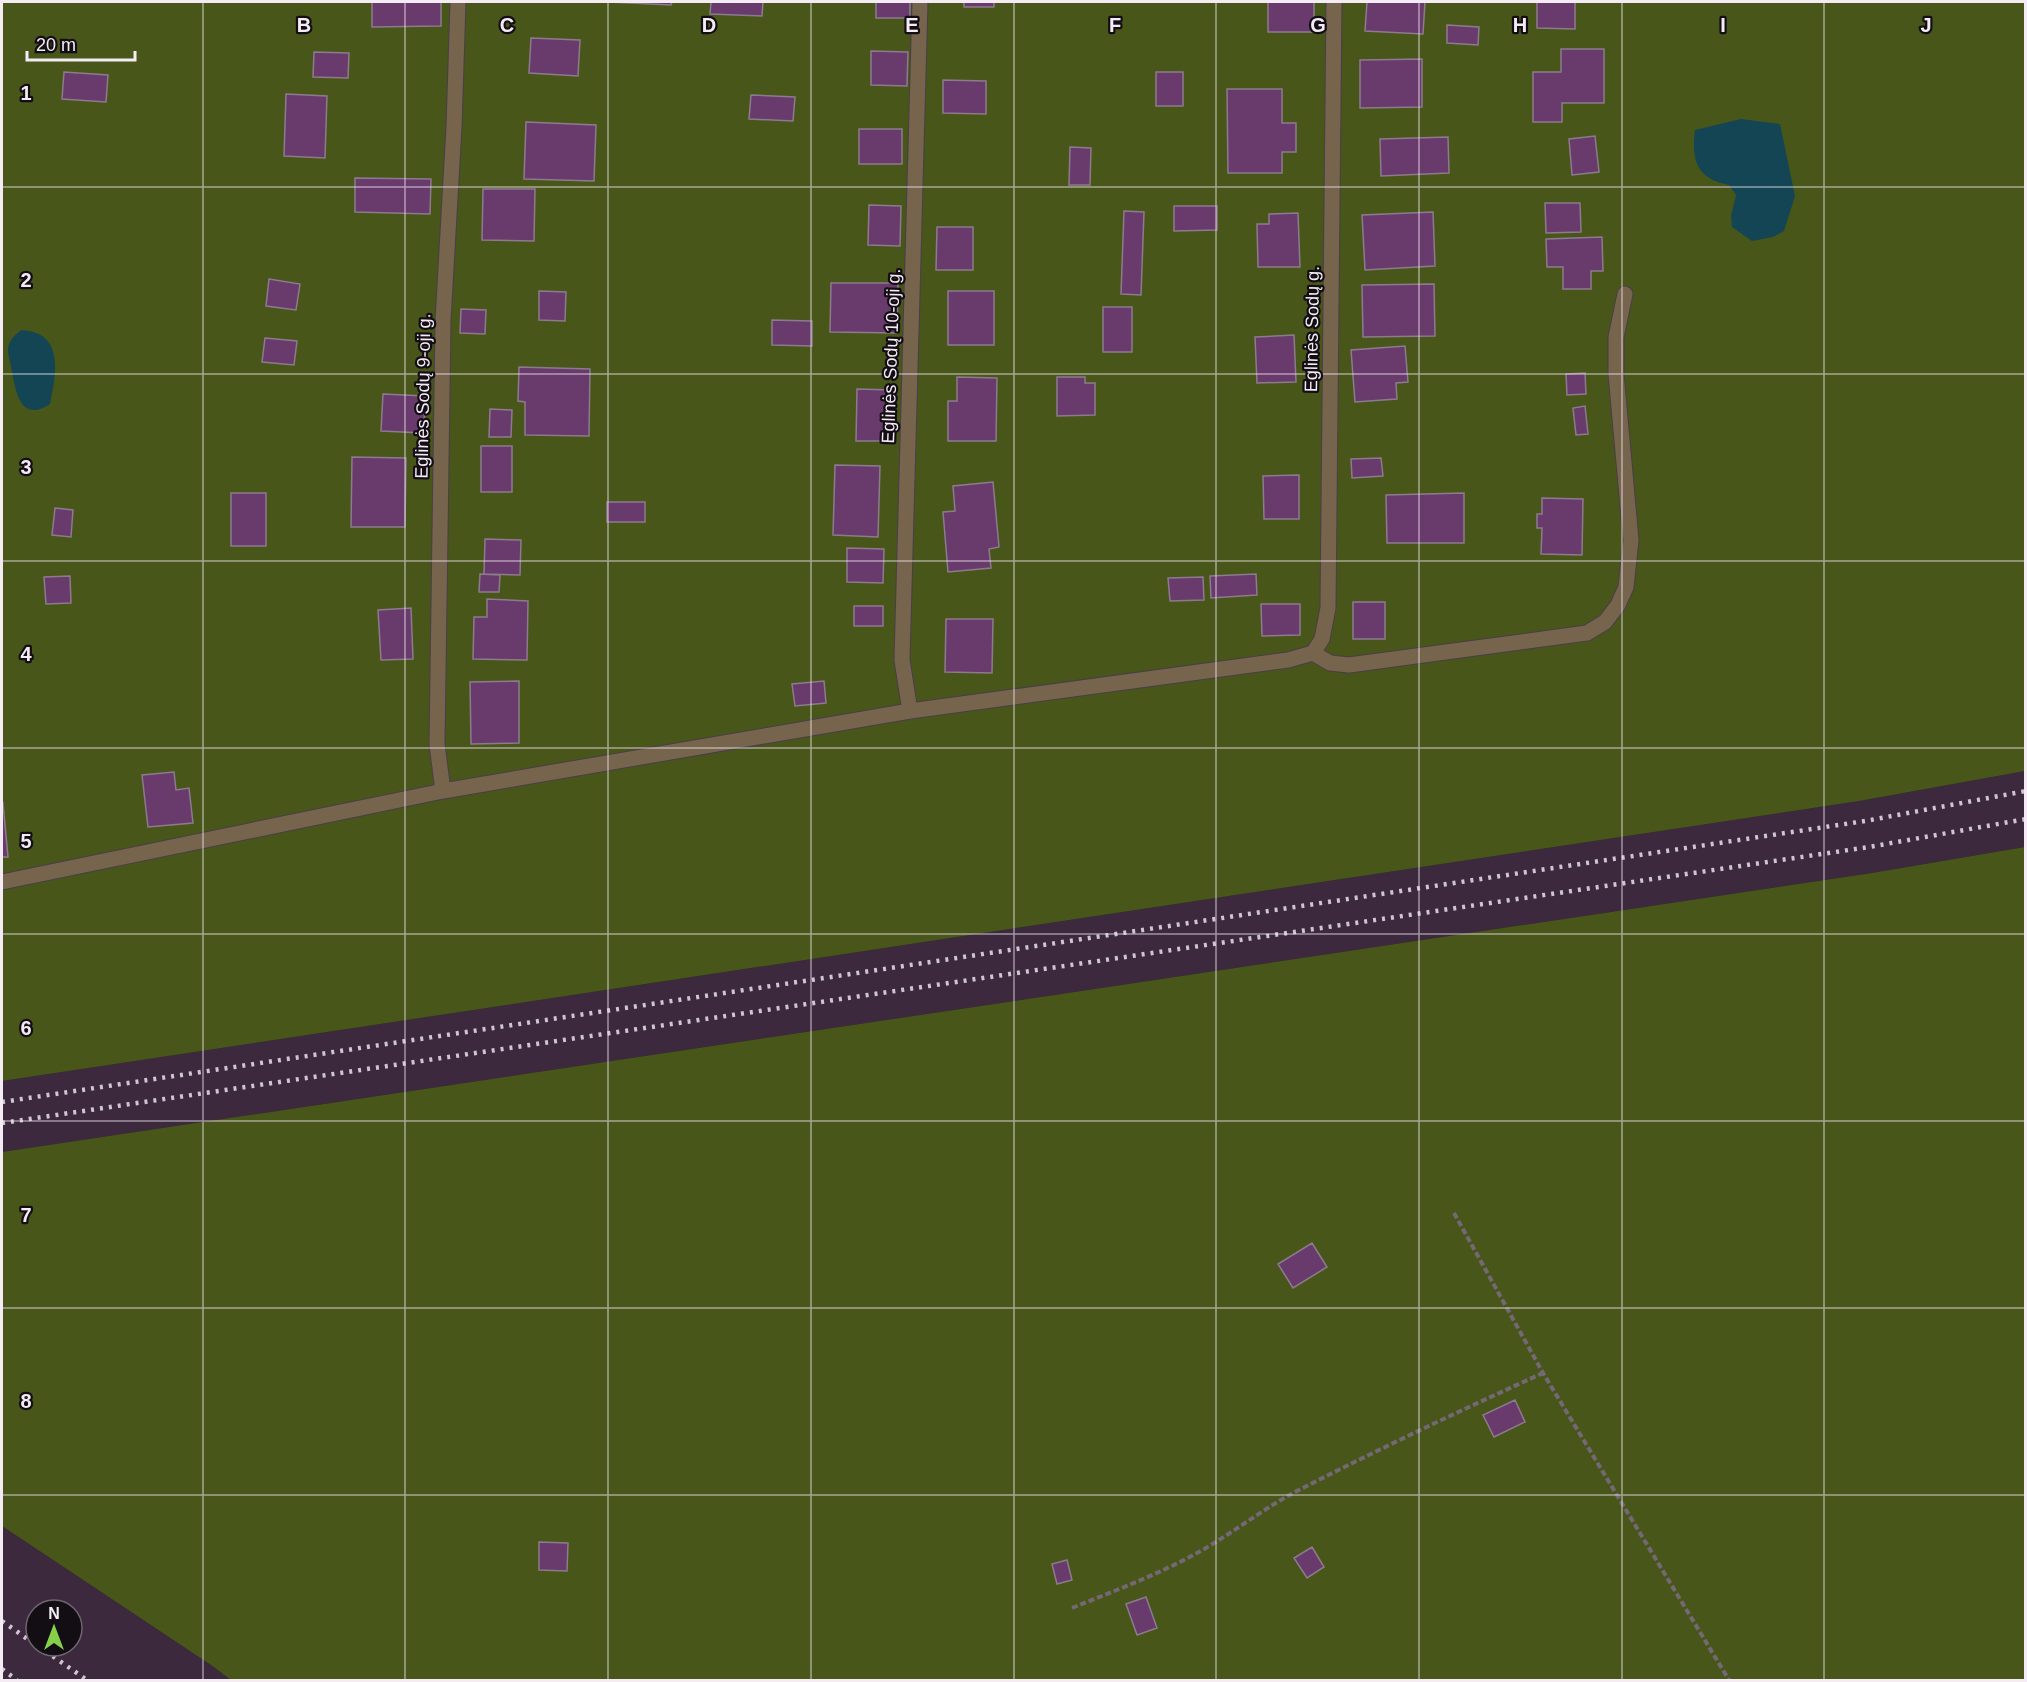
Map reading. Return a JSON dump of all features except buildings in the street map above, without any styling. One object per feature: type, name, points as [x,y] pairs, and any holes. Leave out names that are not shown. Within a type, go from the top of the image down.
[{"type":"street","name":"Eglinės Sodų 9-oji g.","points":[[443,791],[437,744],[443,321],[454,127],[458,2]]},
{"type":"street","name":"Eglinės Sodų 10-oji g.","points":[[910,711],[902,660],[920,2]]},
{"type":"street","name":"Eglinės Sodų g.","points":[[1313,653],[1322,639],[1328,608],[1334,2]]},
{"type":"street","points":[[2,882],[443,791],[910,711],[1288,660],[1313,653],[1330,663],[1349,665],[1587,633],[1605,622],[1618,605],[1626,587],[1631,540],[1616,374],[1616,337],[1624,294]]},
{"type":"path","points":[[1454,1213],[1543,1372],[1729,1680]]},
{"type":"path","points":[[1072,1608],[1166,1569],[1295,1493],[1442,1419],[1543,1372]]},
{"type":"shaded area","points":[[2025,771],[2025,847],[1872,873],[2,1152],[2,1081],[1859,801]]},
{"type":"shaded area","points":[[2,1526],[211,1665],[231,1680],[2,1680]]},
{"type":"green space","points":[[2,2],[2025,2],[2025,771],[1859,801],[2,1081]]},
{"type":"green space","points":[[2025,847],[2025,1680],[231,1680],[2,1526],[2,1152],[1872,873]]},
{"type":"water","points":[[1741,119],[1780,124],[1795,196],[1784,231],[1773,237],[1752,241],[1732,227],[1731,216],[1736,195],[1729,185],[1718,182],[1703,173],[1694,151],[1695,130]]},
{"type":"water","points":[[21,330],[45,338],[54,356],[54,380],[50,404],[40,409],[26,408],[16,389],[8,349],[11,340]]},
{"type":"railway","points":[[2,1102],[1865,821],[2026,791]]},
{"type":"railway","points":[[2,1123],[1869,847],[2026,819]]},
{"type":"railway","points":[[2,1621],[24,1637]]},
{"type":"railway","points":[[55,1658],[87,1680]]},
{"type":"railway","points":[[2,1669],[17,1680]]}]
